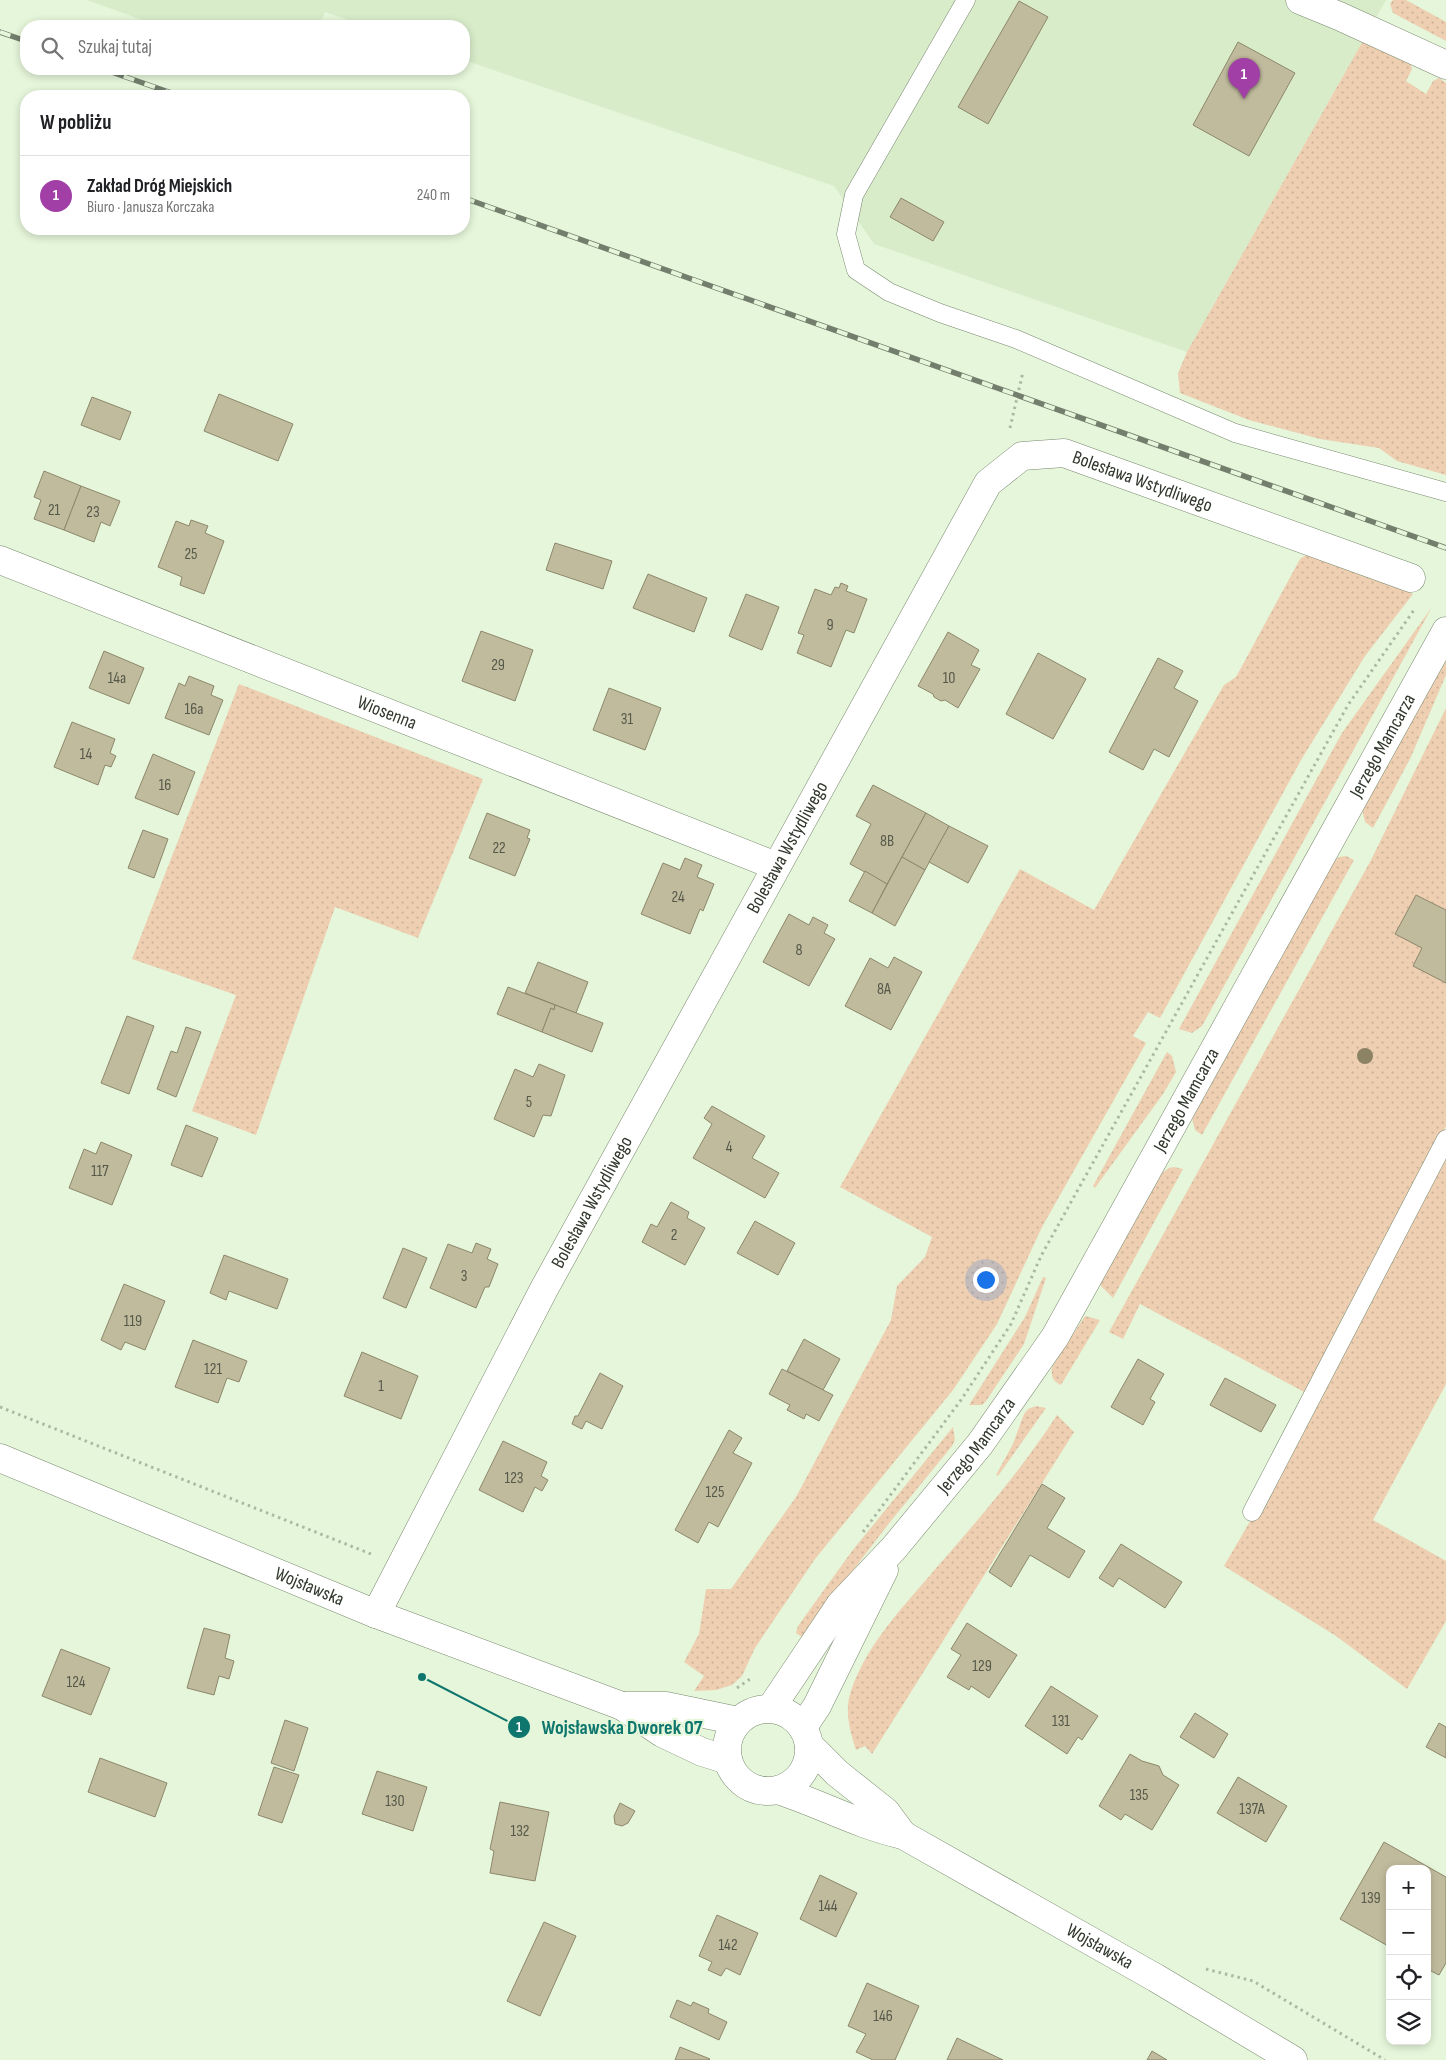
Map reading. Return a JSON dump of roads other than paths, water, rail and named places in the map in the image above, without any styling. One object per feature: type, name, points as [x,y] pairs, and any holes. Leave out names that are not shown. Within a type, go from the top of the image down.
[{"type":"street","points":[[1300,0],[1446,65]]},
{"type":"street","name":"Bolesława Wstydliwego","points":[[376,1614],[544,1289],[988,483],[1022,456],[1064,454],[1415,591]]},
{"type":"street","name":"Wiosenna","points":[[0,560],[776,866]]},
{"type":"street","name":"Jerzego Mamcarza","points":[[771,1708],[840,1605],[894,1548],[980,1444],[1055,1336],[1446,631]]},
{"type":"street","name":"Wojsławska","points":[[0,1458],[376,1614],[622,1706],[662,1733],[702,1752],[728,1760]]},
{"type":"street","name":"Jerzego Mamcarza","points":[[806,1736],[826,1689],[894,1548]]},
{"type":"street","name":"Wojsławska","points":[[622,1706],[666,1706],[738,1721]]},
{"type":"street","points":[[771,1708],[789,1714],[806,1736],[804,1769],[793,1782],[778,1790],[759,1790],[746,1785],[735,1775],[728,1760],[728,1741],[738,1721],[758,1709],[771,1708]]},
{"type":"street","name":"Wojsławska","points":[[806,1736],[837,1773],[886,1812],[903,1835]]},
{"type":"street","name":"Wojsławska","points":[[778,1790],[805,1799],[871,1828],[903,1835],[1156,1978],[1294,2060]]},
{"type":"lane","points":[[966,0],[854,196],[846,234],[856,270],[889,292],[940,313],[1016,339],[1236,433],[1446,492]]},
{"type":"lane","points":[[1252,1512],[1446,1140]]},
{"type":"railway","points":[[0,32],[20,39]]},
{"type":"railway","points":[[120,75],[163,90]]},
{"type":"railway","points":[[470,200],[1446,548]]},
{"type":"place","name":"Zakład Dróg Miejskich","points":[[1244,99]]},
{"type":"place","name":"Wojsławska Dworek 07","points":[[422,1677]]}]
